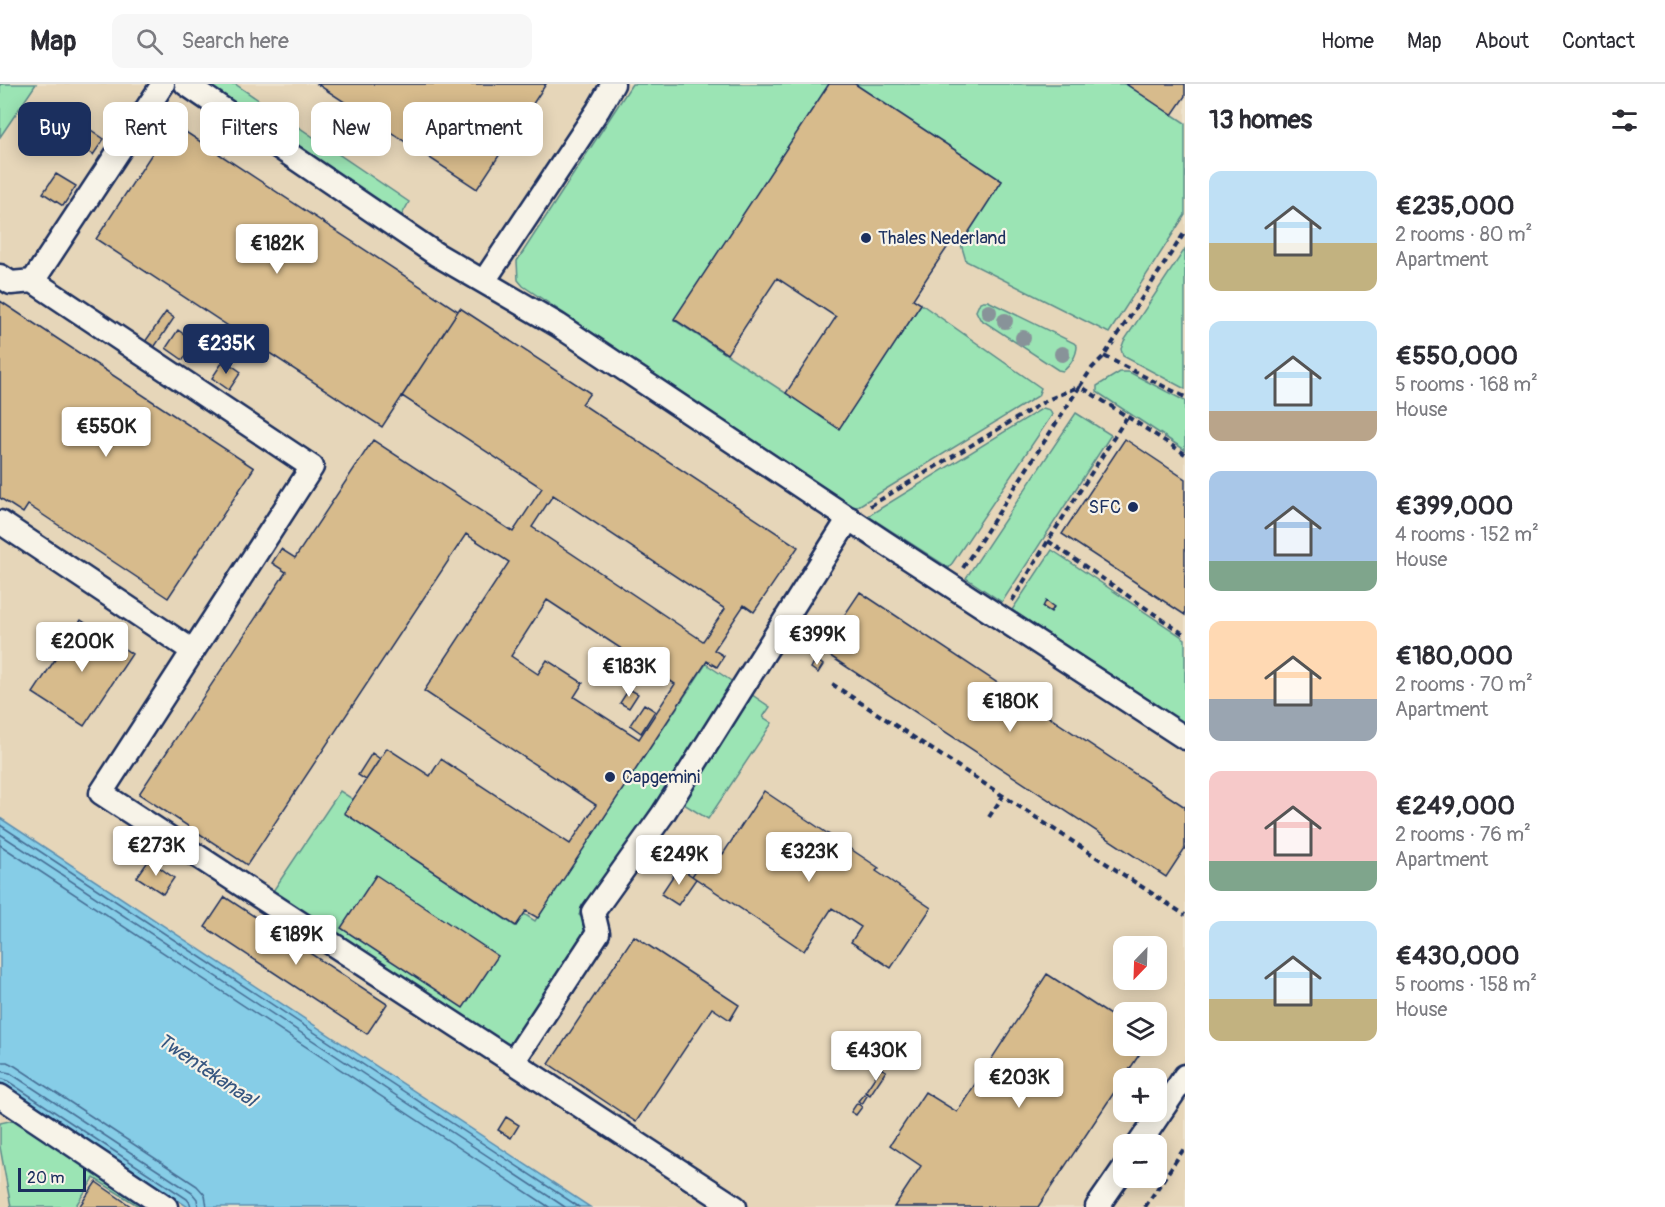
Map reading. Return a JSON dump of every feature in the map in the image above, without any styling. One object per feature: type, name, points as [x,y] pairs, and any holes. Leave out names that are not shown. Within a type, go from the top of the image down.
[{"type":"street","points":[[33,281],[163,84]]},
{"type":"street","points":[[186,84],[436,254],[558,325],[1185,738]]},
{"type":"street","points":[[484,281],[613,84]]},
{"type":"street","points":[[0,276],[11,283],[33,281],[312,467],[101,794],[735,1207]]},
{"type":"street","points":[[513,1062],[598,933],[593,912],[663,814],[849,518]]},
{"type":"street","points":[[0,522],[193,651]]},
{"type":"street","points":[[1146,1134],[1185,1076]]},
{"type":"street","points":[[0,1096],[166,1207]]},
{"type":"street","points":[[1097,1207],[1113,1184]]},
{"type":"path","points":[[952,584],[1080,386],[1092,368],[1104,356],[1185,232]]},
{"type":"path","points":[[1104,356],[1185,397]]},
{"type":"path","points":[[849,518],[1047,400],[1080,386]]},
{"type":"path","points":[[1080,386],[1185,454]]},
{"type":"path","points":[[1002,618],[1048,541],[1128,417]]},
{"type":"path","points":[[1048,541],[1185,635]]},
{"type":"path","points":[[832,684],[1185,915]]},
{"type":"path","points":[[988,818],[1003,796]]},
{"type":"path","points":[[1145,1207],[1185,1147]]},
{"type":"shaded area","name":"Twentekanaal","points":[[0,84],[1185,84],[1185,1207],[0,1207]]},
{"type":"green space","points":[[0,84],[36,84],[24,102],[18,102],[18,110],[0,137]]},
{"type":"green space","points":[[196,84],[235,84],[262,102],[223,102]]},
{"type":"green space","points":[[632,84],[829,84],[674,320],[839,428],[921,304],[1041,388],[1038,396],[855,508],[523,286],[518,280],[517,261]]},
{"type":"green space","points":[[855,84],[1126,84],[1185,123],[1185,215],[1109,333],[966,261],[961,244],[1002,181]]},
{"type":"green space","points":[[299,127],[311,136],[311,156],[341,156],[409,202],[399,220],[299,153]]},
{"type":"green space","points":[[1185,249],[1185,389],[1123,356],[1121,349]]},
{"type":"green space","points":[[988,301],[1074,343],[1077,349],[1071,363],[1063,371],[1058,370],[980,319],[976,311],[980,302]]},
{"type":"green space","points":[[1120,372],[1129,372],[1185,401],[1185,450],[1097,392],[1097,386]]},
{"type":"green space","points":[[1043,408],[1050,410],[1052,415],[949,568],[868,516]]},
{"type":"green space","points":[[1076,413],[1111,435],[1002,602],[966,578]]},
{"type":"green space","points":[[1052,550],[1185,639],[1185,724],[1012,610]]},
{"type":"green space","points":[[706,664],[770,707],[763,717],[772,723],[708,819],[663,791],[579,915],[591,926],[508,1049],[269,897],[340,791],[354,800],[345,813],[515,926],[524,914],[535,921]]},
{"type":"green space","points":[[27,1117],[160,1207],[140,1207],[94,1178],[75,1207],[11,1207],[0,1147],[0,1123]]},
{"type":"water","points":[[0,818],[590,1207],[188,1207],[0,1083]]},
{"type":"building","points":[[317,84],[546,84],[534,102],[403,102],[403,140],[391,133],[391,102],[344,102]]},
{"type":"building","points":[[829,84],[855,84],[1002,181],[961,244],[953,239],[930,273],[913,299],[921,304],[839,429],[786,393],[836,317],[777,278],[727,354],[674,319]]},
{"type":"building","points":[[1126,84],[1185,84],[1185,96],[1172,115]]},
{"type":"building","points":[[91,130],[103,138],[93,155],[91,154]]},
{"type":"building","points":[[188,134],[200,141],[200,156],[222,156],[458,311],[382,427],[96,239],[150,156],[188,156]]},
{"type":"building","points":[[427,156],[499,156],[477,189]]},
{"type":"building","points":[[56,174],[76,186],[63,206],[43,193]]},
{"type":"building","points":[[0,301],[254,468],[168,598],[28,505],[23,513],[0,498]]},
{"type":"building","points":[[460,308],[590,393],[582,404],[798,547],[754,612],[744,605],[714,650],[724,656],[717,667],[707,661],[538,918],[526,911],[516,926],[344,813],[387,748],[430,776],[441,759],[570,844],[596,805],[424,691],[509,562],[466,534],[247,865],[139,794],[286,572],[272,563],[281,549],[295,558],[373,440],[513,532],[542,488],[402,396]],"holes":[[[553,495],[725,609],[703,641],[532,527]],[[547,600],[675,684],[639,739],[574,697],[583,683],[547,660],[538,674],[511,656]]]},
{"type":"building","points":[[166,312],[174,318],[151,352],[142,346]]},
{"type":"building","points":[[178,330],[195,342],[183,360],[166,348]]},
{"type":"building","points":[[224,360],[241,372],[229,390],[212,378]]},
{"type":"building","name":"SFC","points":[[1125,439],[1185,479],[1185,615],[1062,534]]},
{"type":"building","points":[[860,592],[1185,807],[1185,848],[1166,877],[821,650]]},
{"type":"building","points":[[1046,601],[1054,607],[1051,612],[1043,607]]},
{"type":"building","points":[[81,620],[132,654],[84,726],[33,693]]},
{"type":"building","points":[[816,659],[823,665],[818,673],[811,668]]},
{"type":"building","points":[[629,689],[638,694],[629,708],[620,703]]},
{"type":"building","points":[[644,704],[655,711],[641,733],[630,725]]},
{"type":"building","points":[[372,753],[380,759],[366,780],[358,775]]},
{"type":"building","points":[[764,791],[879,868],[876,871],[931,908],[891,968],[851,942],[861,927],[832,908],[804,951],[692,876],[712,847],[723,854]]},
{"type":"building","points":[[149,860],[174,878],[163,894],[137,877]]},
{"type":"building","points":[[679,867],[696,879],[678,905],[661,894]]},
{"type":"building","points":[[376,875],[498,956],[463,1008],[341,928]]},
{"type":"building","points":[[225,897],[387,1004],[367,1034],[205,927]]},
{"type":"building","points":[[634,936],[739,1005],[730,1020],[712,1008],[636,1122],[549,1064]]},
{"type":"building","points":[[1047,974],[1113,1017],[1113,1056],[1138,1056],[1130,1068],[1113,1068],[1113,1094],[1038,1207],[894,1207],[921,1166],[890,1145],[925,1092],[957,1112]]},
{"type":"building","points":[[881,1068],[886,1071],[870,1095],[865,1092]]},
{"type":"building","points":[[864,1094],[867,1096],[862,1104],[858,1101]]},
{"type":"building","points":[[857,1103],[862,1107],[856,1115],[851,1112]]},
{"type":"building","points":[[506,1117],[519,1125],[511,1138],[498,1130]]},
{"type":"building","points":[[96,1182],[132,1207],[79,1207]]},
{"type":"place","name":"Thales Nederland","points":[[866,238]]},
{"type":"place","name":"SFC","points":[[1133,507]]},
{"type":"place","name":"Capgemini","points":[[610,777]]}]
